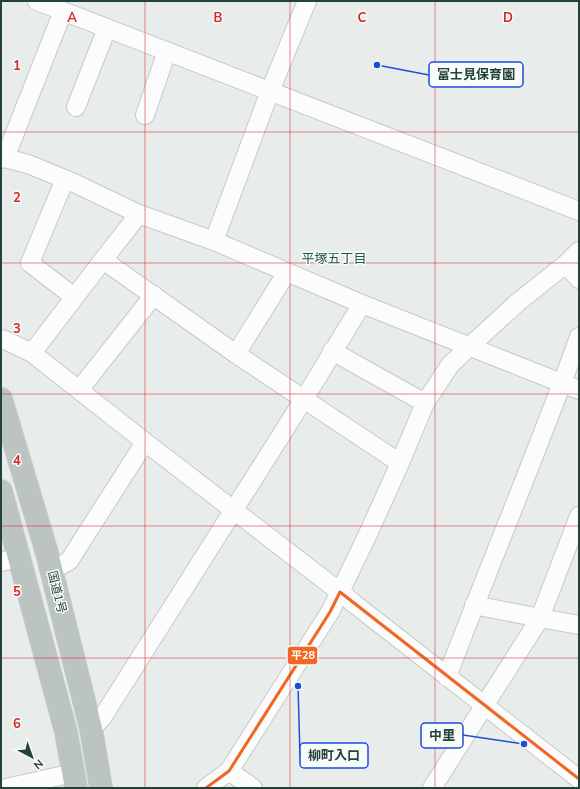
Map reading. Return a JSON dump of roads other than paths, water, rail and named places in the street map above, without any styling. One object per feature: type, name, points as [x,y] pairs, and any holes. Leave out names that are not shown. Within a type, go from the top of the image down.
[{"type":"highway","name":"国道1号","points":[[1,399],[47,553],[91,729],[101,788]]},
{"type":"highway","points":[[1,491],[10,560],[66,732],[75,781]]},
{"type":"street","points":[[37,1],[579,211]]},
{"type":"street","points":[[214,241],[270,91],[307,1]]},
{"type":"street","points":[[63,11],[3,158],[28,164],[65,179],[139,214],[214,241],[362,304],[579,390]]},
{"type":"street","points":[[76,107],[108,28]]},
{"type":"street","points":[[145,115],[167,51]]},
{"type":"street","points":[[65,179],[30,263],[74,297]]},
{"type":"street","points":[[32,353],[139,214]]},
{"type":"street","points":[[206,788],[229,771],[330,612],[368,534],[425,404],[450,365],[518,302],[566,264],[579,251]]},
{"type":"street","points":[[103,260],[236,354],[400,463]]},
{"type":"street","points":[[566,264],[579,279]]},
{"type":"street","points":[[236,354],[287,272]]},
{"type":"street","points":[[79,390],[154,296]]},
{"type":"street","points":[[91,729],[102,718],[304,399],[362,304]]},
{"type":"street","points":[[447,677],[579,337]]},
{"type":"street","points":[[1,339],[32,353],[579,779]]},
{"type":"street","points":[[332,351],[425,404]]},
{"type":"street","points":[[51,571],[69,561],[145,442]]},
{"type":"street","points":[[432,788],[540,618],[579,516]]},
{"type":"street","points":[[474,605],[579,625]]},
{"type":"street","points":[[229,771],[253,788]]},
{"type":"street","points":[[6,788],[75,781]]},
{"type":"place","name":"富士見保育園","points":[[377,65]]},
{"type":"place","name":"柳町入口","points":[[298,686]]},
{"type":"place","name":"中里","points":[[524,744]]},
{"type":"district","name":"平塚五丁目","points":[[334,258]]}]
